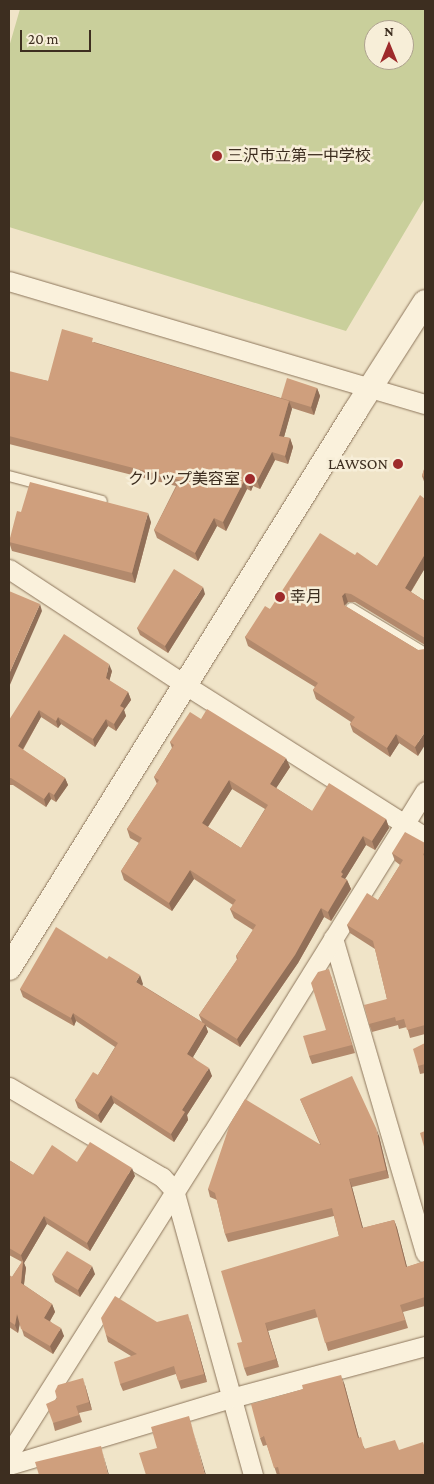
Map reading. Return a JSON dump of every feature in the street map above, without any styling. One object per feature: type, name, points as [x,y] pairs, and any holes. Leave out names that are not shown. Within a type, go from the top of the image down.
[{"type":"street","points":[[9,281],[425,404]]},
{"type":"street","points":[[9,968],[184,684],[425,302]]},
{"type":"street","points":[[9,569],[184,684],[425,837]]},
{"type":"street","points":[[9,1454],[425,791]]},
{"type":"street","points":[[333,938],[425,1253]]},
{"type":"street","points":[[9,1087],[162,1176],[174,1190],[253,1475]]},
{"type":"street","points":[[9,1465],[231,1398],[425,1346]]},
{"type":"lane","points":[[9,476],[112,504]]},
{"type":"lane","points":[[351,608],[425,653]]},
{"type":"green space","name":"三沢市立第一中学校","points":[[20,9],[425,9],[425,198],[346,331],[9,227],[9,47]]},
{"type":"building","points":[[62,329],[93,338],[92,342],[289,401],[279,436],[290,438],[285,456],[272,452],[257,481],[250,478],[248,483],[244,481],[223,522],[214,518],[195,553],[154,530],[180,480],[9,436],[9,371],[48,381]]},
{"type":"building","points":[[287,378],[317,388],[311,407],[281,398]]},
{"type":"building","points":[[425,466],[425,477],[422,476]]},
{"type":"building","points":[[30,482],[148,513],[132,573],[9,542],[17,511],[21,512]]},
{"type":"building","points":[[420,495],[425,499],[425,554],[405,588],[425,601],[425,638],[351,594],[345,593],[342,596],[344,605],[418,650],[425,649],[425,732],[415,747],[396,734],[387,748],[350,724],[355,717],[313,690],[318,683],[245,637],[265,606],[270,609],[320,533],[355,555],[357,552],[377,566]]},
{"type":"building","points":[[174,569],[203,587],[165,646],[137,628]]},
{"type":"building","points":[[9,591],[40,604],[9,674]]},
{"type":"building","points":[[64,634],[109,664],[106,678],[128,692],[120,706],[124,708],[114,724],[106,719],[93,739],[58,717],[56,721],[39,710],[18,746],[65,778],[54,795],[49,792],[44,799],[9,778],[9,720]]},
{"type":"building","points":[[207,709],[286,758],[270,784],[312,811],[329,783],[386,819],[372,841],[363,836],[341,872],[343,874],[341,877],[347,880],[328,912],[321,908],[295,955],[237,1039],[199,1015],[238,958],[236,956],[256,925],[230,909],[236,900],[190,870],[169,903],[121,871],[142,838],[127,829],[159,780],[154,777],[174,745],[170,742],[190,712],[201,719]],"holes":[[[229,780],[268,805],[241,848],[202,823]]]},
{"type":"building","points":[[405,832],[425,843],[423,855],[425,856],[425,1025],[407,1030],[404,1019],[396,1021],[395,1017],[369,1024],[364,1005],[387,999],[373,941],[347,925],[367,893],[378,900],[403,860],[392,853]]},
{"type":"building","points":[[56,927],[107,959],[109,956],[140,975],[136,982],[205,1024],[187,1054],[209,1068],[182,1110],[185,1112],[171,1134],[111,1095],[98,1115],[75,1100],[93,1072],[98,1075],[118,1043],[73,1013],[71,1018],[20,989]]},
{"type":"building","points":[[329,969],[352,1045],[309,1056],[303,1036],[326,1030],[311,983],[318,972]]},
{"type":"building","points":[[425,1043],[425,1064],[418,1066],[413,1049]]},
{"type":"building","points":[[352,1076],[376,1128],[386,1170],[349,1179],[362,1228],[394,1220],[406,1267],[425,1261],[425,1297],[400,1305],[405,1320],[325,1343],[315,1309],[265,1323],[276,1359],[244,1368],[237,1343],[242,1342],[221,1271],[339,1236],[332,1208],[225,1234],[215,1193],[208,1189],[230,1124],[245,1099],[321,1145],[300,1099]]},
{"type":"building","points":[[425,1131],[425,1150],[420,1133]]},
{"type":"building","points":[[90,1142],[132,1168],[87,1243],[44,1216],[21,1255],[9,1248],[9,1160],[33,1175],[52,1145],[77,1162]]},
{"type":"building","points":[[67,1251],[92,1266],[78,1290],[52,1274]]},
{"type":"building","points":[[23,1260],[21,1283],[52,1304],[44,1318],[61,1328],[50,1346],[21,1329],[17,1314],[15,1325],[9,1321],[9,1275],[12,1277]]},
{"type":"building","points":[[115,1296],[157,1322],[188,1314],[204,1374],[178,1381],[174,1366],[120,1384],[114,1362],[137,1354],[106,1335],[101,1318]]},
{"type":"building","points":[[341,1375],[358,1438],[361,1437],[364,1449],[395,1440],[399,1450],[423,1442],[425,1448],[425,1475],[280,1475],[278,1467],[274,1468],[264,1436],[260,1438],[251,1404],[303,1389],[302,1385]]},
{"type":"building","points":[[83,1378],[89,1402],[76,1406],[79,1415],[53,1423],[46,1404],[57,1399],[55,1391],[58,1385]]},
{"type":"building","points":[[189,1416],[205,1475],[146,1475],[139,1453],[157,1448],[151,1427]]},
{"type":"building","points":[[101,1446],[108,1475],[39,1475],[35,1462]]},
{"type":"place","name":"三沢市立第一中学校","points":[[217,156]]},
{"type":"place","name":"LAWSON","points":[[398,464]]},
{"type":"place","name":"クリップ美容室","points":[[250,479]]},
{"type":"place","name":"幸月","points":[[280,597]]}]
